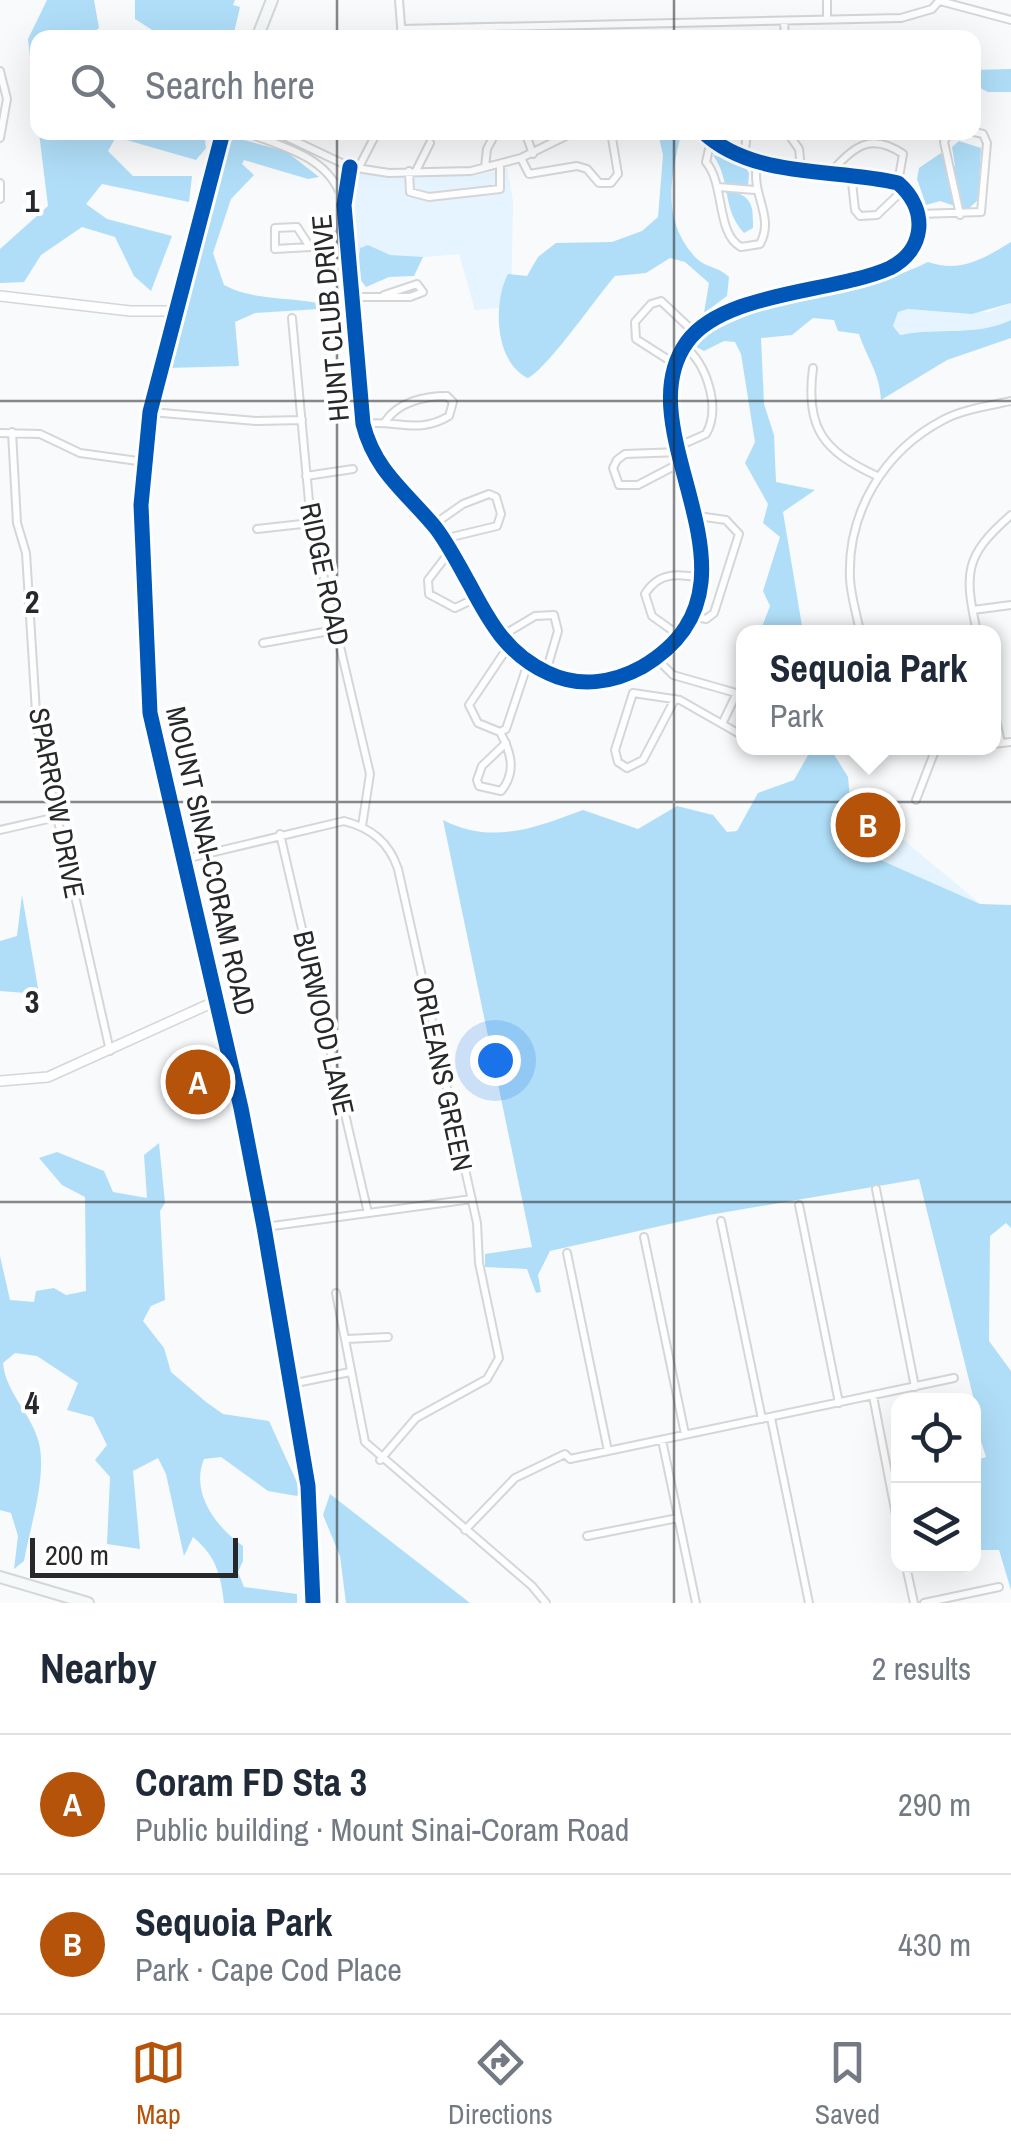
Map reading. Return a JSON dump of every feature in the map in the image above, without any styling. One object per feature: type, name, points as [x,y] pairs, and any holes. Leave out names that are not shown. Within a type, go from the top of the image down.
[{"type":"main road","points":[[260,30],[272,0]]},
{"type":"main road","name":"MOUNT SINAI-CORAM ROAD","points":[[221,140],[173,311],[150,412],[142,566],[150,713],[264,1227],[311,1509],[313,1603]]},
{"type":"main road","points":[[0,1578],[88,1603]]},
{"type":"street","points":[[399,0],[402,30]]},
{"type":"street","points":[[827,0],[827,19]]},
{"type":"street","points":[[511,30],[916,16],[940,0],[1011,20]]},
{"type":"street","points":[[784,20],[785,30]]},
{"type":"street","points":[[0,71],[7,99],[0,138]]},
{"type":"street","points":[[757,164],[754,190],[762,203],[766,230],[760,244],[746,248],[731,240],[718,187],[706,159],[711,140],[757,164],[851,173],[900,186],[918,214],[974,216],[982,209],[987,143],[981,133]]},
{"type":"street","points":[[262,140],[328,172],[336,159]]},
{"type":"street","points":[[294,140],[354,168],[413,171],[500,164],[533,154],[559,140]]},
{"type":"street","name":"HUNT CLUB DRIVE","points":[[371,140],[354,168],[344,205],[363,424],[369,448],[387,479],[444,539],[508,647],[528,664],[578,682],[626,676],[656,658],[680,636],[692,616],[702,578],[670,398],[675,364],[684,346],[694,333],[723,313],[876,274],[899,264],[916,245],[918,214]]},
{"type":"street","points":[[484,167],[493,140]]},
{"type":"street","points":[[529,140],[533,154]]},
{"type":"street","points":[[521,158],[529,174],[577,166],[587,169],[599,183],[610,184],[618,174],[613,140]]},
{"type":"street","points":[[744,159],[746,140]]},
{"type":"street","points":[[793,140],[799,149],[801,168]]},
{"type":"street","points":[[945,140],[960,214]]},
{"type":"street","points":[[430,142],[413,171],[410,192],[444,196],[500,189],[500,164]]},
{"type":"street","points":[[832,171],[860,143],[874,142],[903,154],[900,186],[877,214],[860,216],[855,210],[851,173]]},
{"type":"street","name":"HUNT CLUB DRIVE","points":[[328,172],[344,205]]},
{"type":"street","points":[[0,182],[0,199]]},
{"type":"street","points":[[718,187],[754,190]]},
{"type":"street","points":[[310,246],[297,227],[276,228],[273,233],[275,249],[310,246],[346,232]]},
{"type":"street","points":[[321,243],[349,260]]},
{"type":"street","points":[[353,297],[410,298],[423,292],[412,284],[384,295]]},
{"type":"street","points":[[0,296],[130,311],[173,311]]},
{"type":"street","points":[[675,364],[636,339],[635,322],[652,304],[661,301],[694,333]]},
{"type":"street","name":"RIDGE ROAD","points":[[292,318],[311,523],[370,774],[362,826]]},
{"type":"street","points":[[682,462],[631,488],[619,485],[615,476],[614,464],[626,454],[680,449],[706,434],[713,414],[701,365],[684,346]]},
{"type":"street","points":[[813,368],[811,411],[822,439],[842,457],[877,476]]},
{"type":"street","points":[[363,424],[385,422],[420,428],[449,416],[453,402],[444,396],[420,400],[390,414],[385,422]]},
{"type":"street","points":[[859,625],[850,582],[853,528],[877,476],[922,434],[946,418],[1011,402]]},
{"type":"street","points":[[150,412],[256,421],[302,420]]},
{"type":"street","name":"SPARROW DRIVE","points":[[12,432],[18,523],[26,553],[36,728],[110,1052]]},
{"type":"street","points":[[0,433],[40,434],[80,453],[145,462]]},
{"type":"street","points":[[306,476],[354,469]]},
{"type":"street","points":[[433,525],[474,499],[490,494],[496,498],[502,514],[496,526],[444,539]]},
{"type":"street","points":[[976,625],[969,574],[973,554],[1011,515]]},
{"type":"street","points":[[692,616],[706,618],[714,613],[739,534],[726,520],[706,517],[694,522]]},
{"type":"street","points":[[257,529],[311,523]]},
{"type":"street","points":[[451,550],[431,575],[428,594],[449,608],[476,598]]},
{"type":"street","points":[[680,636],[652,616],[645,594],[656,580],[671,574],[702,578]]},
{"type":"street","points":[[972,610],[1011,606]]},
{"type":"street","points":[[500,637],[535,616],[554,615],[557,634],[546,672]]},
{"type":"street","points":[[263,643],[335,630]]},
{"type":"street","points":[[506,743],[478,776],[480,786],[490,791],[501,791],[509,780],[511,760],[506,743],[500,732],[478,723],[469,707],[508,647]]},
{"type":"street","points":[[656,658],[673,675],[736,694]]},
{"type":"street","points":[[500,732],[510,722],[528,664]]},
{"type":"street","points":[[626,676],[634,692],[615,750],[618,762],[627,768],[643,760],[674,699]]},
{"type":"street","points":[[634,692],[674,699],[736,731]]},
{"type":"street","points":[[723,722],[726,708],[736,699]]},
{"type":"street","points":[[916,800],[933,755]]},
{"type":"street","points":[[0,830],[57,817]]},
{"type":"street","points":[[184,859],[332,822],[362,826]]},
{"type":"street","name":"ORLEANS GREEN","points":[[362,826],[385,842],[398,870],[472,1200],[497,1367],[477,1386],[416,1418],[380,1460]]},
{"type":"street","name":"BURWOOD LANE","points":[[280,834],[368,1213]]},
{"type":"street","points":[[0,1081],[48,1077],[216,1001]]},
{"type":"street","points":[[876,1189],[915,1388]]},
{"type":"street","points":[[264,1227],[472,1200]]},
{"type":"street","points":[[798,1205],[839,1403]]},
{"type":"street","points":[[722,1221],[809,1603]]},
{"type":"street","points":[[644,1237],[686,1434]]},
{"type":"street","points":[[567,1252],[608,1451]]},
{"type":"street","points":[[336,1292],[361,1431],[380,1460],[546,1603]]},
{"type":"street","points":[[346,1339],[388,1336]]},
{"type":"street","points":[[291,1384],[350,1372]]},
{"type":"street","points":[[465,1530],[526,1470],[565,1454],[570,1459],[954,1378]]},
{"type":"street","points":[[873,1396],[891,1489]]},
{"type":"street","points":[[662,1440],[696,1603]]},
{"type":"street","points":[[587,1536],[678,1518]]},
{"type":"street","points":[[908,1573],[914,1603]]},
{"type":"street","points":[[924,1603],[998,1587]]},
{"type":"shaded area","points":[[47,0],[94,0],[96,30],[32,30]]},
{"type":"shaded area","points":[[135,0],[235,0],[233,5],[240,7],[235,30],[152,30],[135,19]]},
{"type":"shaded area","points":[[1011,69],[1011,92],[981,88],[981,70]]},
{"type":"shaded area","points":[[40,140],[114,140],[108,151],[133,176],[192,176],[189,202],[102,184],[86,204],[107,219],[172,236],[151,291],[134,276],[115,237],[82,227],[41,255],[24,282],[0,283],[0,249],[48,206]]},
{"type":"shaded area","points":[[126,140],[205,140],[206,148],[196,160]]},
{"type":"shaded area","points":[[229,140],[244,140],[287,152],[319,177],[308,179],[244,160],[242,164],[254,175],[231,199],[213,253],[224,285],[251,295],[335,308],[255,313],[235,322],[239,366],[168,368]]},
{"type":"shaded area","points":[[660,140],[680,140],[671,198],[677,228],[695,257],[729,277],[727,296],[704,313],[709,283],[685,262],[670,258],[646,273],[615,276],[559,347],[528,378],[508,359],[500,330],[500,300],[508,274],[527,276],[538,257],[556,243],[612,242],[642,231],[658,217],[663,155]]},
{"type":"shaded area","points":[[959,141],[981,148],[978,200],[967,210],[940,201],[926,205],[917,179],[919,168],[941,153],[947,168],[955,166],[952,147]]},
{"type":"shaded area","points":[[713,155],[744,165],[749,173],[748,187],[738,193],[747,199],[752,211],[753,228],[744,233],[732,214],[723,175]]},
{"type":"shaded area","points":[[507,168],[513,201],[511,307],[475,310],[459,254],[357,263],[348,201],[354,174],[473,176]]},
{"type":"shaded area","points":[[1011,242],[1011,303],[972,314],[908,309],[898,312],[893,326],[900,335],[970,330],[1011,320],[1011,338],[947,360],[881,400],[876,374],[859,334],[838,331],[834,320],[813,318],[792,335],[761,338],[764,404],[774,435],[776,482],[815,490],[783,512],[802,625],[763,625],[770,606],[763,591],[780,537],[763,523],[768,504],[745,463],[755,442],[741,354],[735,342],[724,341],[704,351],[693,345],[720,328],[777,306],[869,284],[928,262],[961,265]]},
{"type":"shaded area","points":[[368,245],[390,255],[423,257],[414,276],[389,277],[366,287],[357,275],[360,248]]},
{"type":"shaded area","points":[[1011,303],[1011,320],[984,328],[899,335],[893,326],[898,312],[908,309],[989,312]]},
{"type":"shaded area","points":[[808,755],[834,755],[848,777],[853,835],[860,851],[980,904],[1011,905],[1011,1228],[1006,1223],[990,1236],[989,1341],[1011,1371],[1011,1590],[999,1550],[981,1550],[981,1459],[986,1457],[981,1442],[981,1393],[972,1393],[919,1179],[709,1215],[550,1251],[538,1275],[541,1292],[536,1293],[527,1269],[485,1267],[485,1254],[532,1247],[443,820],[479,832],[496,833],[531,828],[583,810],[638,829],[677,806],[713,815],[727,832],[737,831],[758,793],[794,780]]},
{"type":"shaded area","points":[[846,792],[1001,921],[853,857]]},
{"type":"shaded area","points":[[22,895],[39,994],[0,991],[0,941],[17,936]]},
{"type":"shaded area","points":[[159,1143],[165,1203],[160,1211],[165,1300],[151,1306],[143,1321],[164,1348],[171,1372],[206,1402],[223,1414],[269,1421],[300,1489],[297,1496],[268,1491],[221,1457],[204,1459],[200,1484],[215,1519],[243,1546],[238,1572],[244,1587],[297,1594],[297,1603],[224,1603],[216,1567],[193,1537],[184,1556],[166,1474],[158,1458],[133,1471],[140,1549],[107,1544],[110,1477],[95,1460],[107,1445],[93,1417],[67,1410],[78,1383],[37,1356],[15,1353],[3,1363],[5,1374],[36,1433],[41,1471],[24,1561],[14,1569],[18,1536],[11,1513],[0,1510],[0,1256],[10,1300],[34,1302],[36,1291],[54,1288],[66,1295],[86,1291],[85,1197],[62,1185],[39,1158],[57,1152],[104,1171],[113,1192],[147,1198],[144,1155]]},
{"type":"shaded area","points":[[330,1494],[470,1603],[346,1603],[340,1556],[323,1515]]},
{"type":"cycle path","points":[[221,140],[150,412],[141,505],[150,713],[241,1108],[264,1227],[308,1486],[313,1603]]},
{"type":"cycle path","points":[[350,167],[344,205],[363,424],[375,455],[440,534],[485,612],[511,647],[534,666],[560,678],[596,682],[642,667],[682,633],[699,594],[701,552],[672,420],[672,379],[687,342],[704,325],[726,312],[890,268],[910,251],[919,229],[915,205],[898,183],[770,165],[746,158],[714,140]]},
{"type":"place","name":"Sequoia Park","points":[[868,825]]},
{"type":"place","name":"Coram FD Sta 3","points":[[198,1082]]}]
